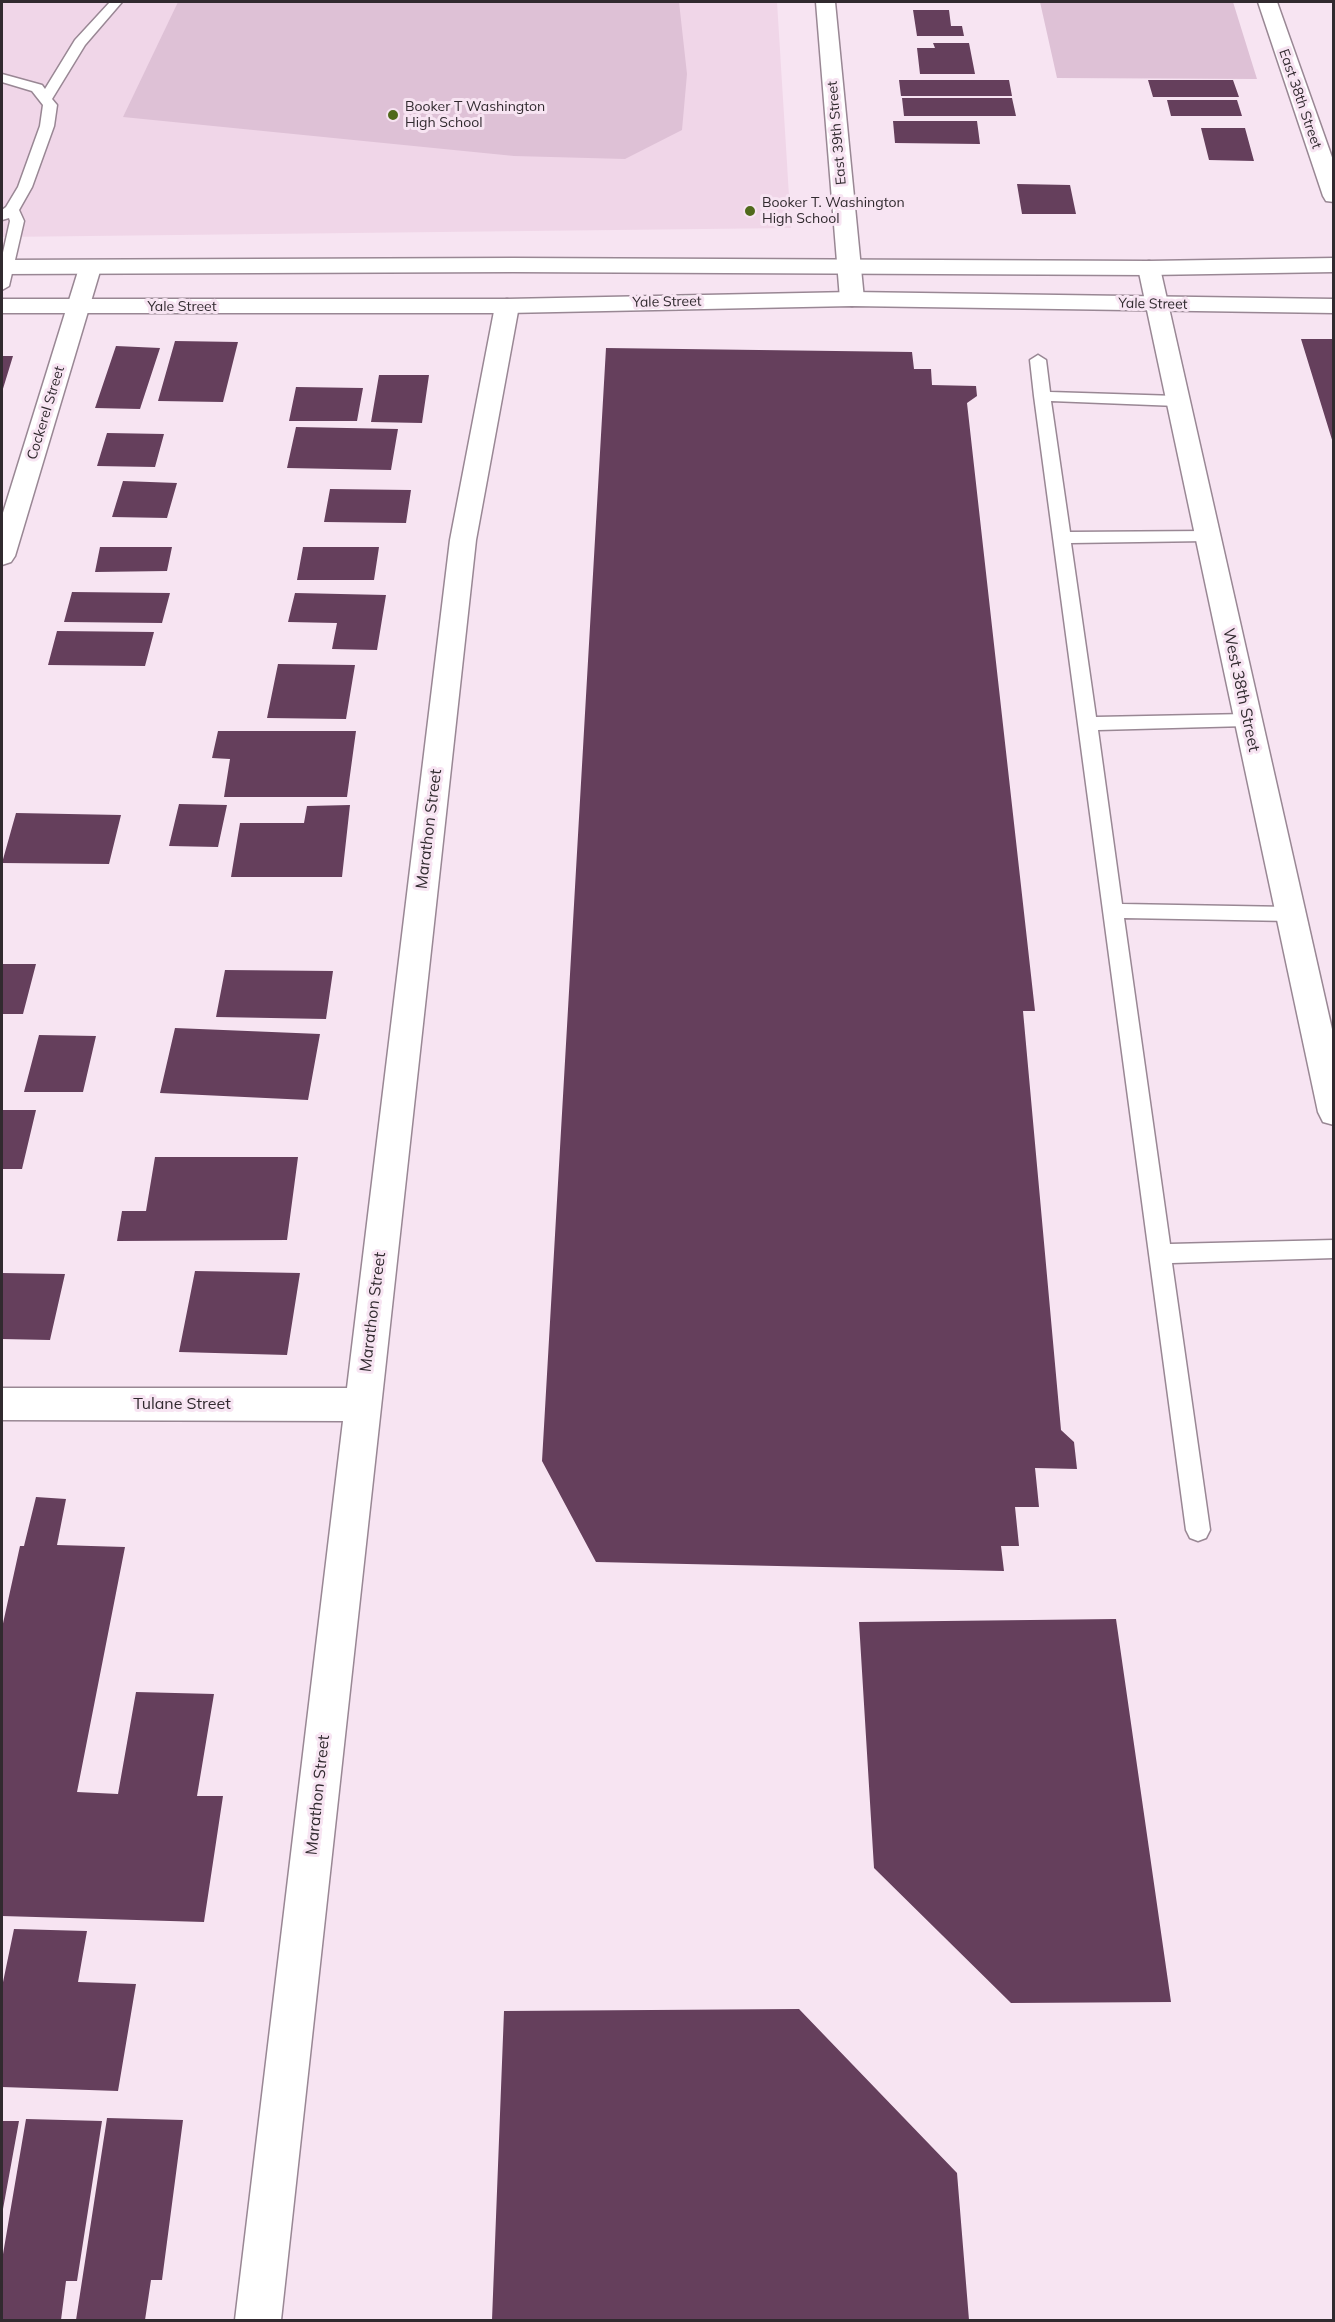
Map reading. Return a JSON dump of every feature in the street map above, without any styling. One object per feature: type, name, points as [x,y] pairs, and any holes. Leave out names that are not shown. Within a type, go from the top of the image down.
[{"type":"street","name":"East 39th Street","points":[[825,2],[852,299]]},
{"type":"street","name":"East 38th Street","points":[[1267,2],[1330,173],[1334,196]]},
{"type":"street","points":[[3,273],[90,268],[501,265],[1149,268],[1334,265]]},
{"type":"street","name":"Cockerel Street","points":[[2,556],[90,268]]},
{"type":"street","name":"West 38th Street","points":[[1149,268],[1334,1112]]},
{"type":"street","name":"Yale Street","points":[[2,306],[79,308],[507,306],[852,299],[1334,306]]},
{"type":"street","name":"Marathon Street","points":[[258,2320],[463,540],[507,306]]},
{"type":"street","name":"Tulane Street","points":[[2,1404],[362,1405]]},
{"type":"lane","points":[[41,94],[80,43],[116,2]]},
{"type":"lane","points":[[2,78],[41,94],[50,105],[47,126],[25,187],[7,213],[17,222],[3,273]]},
{"type":"lane","points":[[1038,360],[1198,1530]]},
{"type":"lane","points":[[1042,396],[1177,401]]},
{"type":"lane","points":[[1062,538],[1207,536]]},
{"type":"lane","points":[[1087,724],[1247,720]]},
{"type":"lane","points":[[1113,911],[1290,914]]},
{"type":"lane","points":[[1160,1254],[1334,1249]]},
{"type":"shaded area","name":"Booker T Washington High School","points":[[2,2],[777,2],[791,228],[2,237]]},
{"type":"shaded area","points":[[178,2],[679,2],[687,74],[682,130],[625,159],[514,156],[123,117]]},
{"type":"shaded area","points":[[1040,2],[1233,2],[1257,79],[1057,78]]},
{"type":"building","points":[[913,10],[949,10],[951,26],[962,26],[964,36],[917,36]]},
{"type":"building","points":[[933,43],[969,43],[975,74],[920,74],[917,48],[935,48]]},
{"type":"building","points":[[899,80],[1009,80],[1012,96],[901,96]]},
{"type":"building","points":[[1148,80],[1233,80],[1239,97],[1153,97]]},
{"type":"building","points":[[902,98],[1012,98],[1016,116],[904,116]]},
{"type":"building","points":[[1167,100],[1237,100],[1242,116],[1171,116]]},
{"type":"building","points":[[893,121],[977,121],[980,144],[895,143]]},
{"type":"building","points":[[1201,128],[1245,128],[1254,161],[1209,160]]},
{"type":"building","points":[[1017,184],[1070,185],[1076,214],[1022,214]]},
{"type":"building","points":[[1301,339],[1334,339],[1334,443],[1333,443]]},
{"type":"building","points":[[175,341],[238,342],[223,402],[158,401]]},
{"type":"building","points":[[116,346],[160,348],[140,409],[95,408]]},
{"type":"building","points":[[606,348],[912,352],[914,369],[931,369],[932,385],[976,386],[977,396],[967,403],[1035,1011],[1023,1011],[1061,1430],[1074,1442],[1077,1469],[1035,1468],[1039,1507],[1015,1507],[1019,1546],[1001,1546],[1004,1571],[596,1562],[542,1461]]},
{"type":"building","points":[[2,356],[13,356],[2,392]]},
{"type":"building","points":[[379,375],[429,375],[422,423],[371,422]]},
{"type":"building","points":[[296,387],[363,388],[357,421],[289,421]]},
{"type":"building","points":[[296,427],[398,429],[391,470],[287,468]]},
{"type":"building","points":[[107,433],[164,434],[155,467],[97,466]]},
{"type":"building","points":[[123,481],[177,483],[167,518],[112,517]]},
{"type":"building","points":[[330,489],[411,490],[406,523],[324,522]]},
{"type":"building","points":[[100,547],[172,547],[167,571],[95,572]]},
{"type":"building","points":[[303,547],[379,547],[374,580],[297,580]]},
{"type":"building","points":[[72,592],[170,593],[162,623],[64,622]]},
{"type":"building","points":[[295,593],[386,595],[377,650],[332,649],[337,623],[288,622]]},
{"type":"building","points":[[57,631],[154,632],[145,666],[48,665]]},
{"type":"building","points":[[278,664],[355,665],[346,719],[267,718]]},
{"type":"building","points":[[218,731],[356,731],[347,797],[224,797],[230,759],[212,758]]},
{"type":"building","points":[[179,804],[227,805],[218,847],[169,846]]},
{"type":"building","points":[[350,805],[342,877],[231,877],[240,823],[304,823],[307,806]]},
{"type":"building","points":[[16,813],[121,815],[109,864],[2,863]]},
{"type":"building","points":[[2,964],[36,964],[23,1014],[2,1014]]},
{"type":"building","points":[[225,970],[333,971],[326,1019],[216,1017]]},
{"type":"building","points":[[175,1028],[320,1034],[308,1100],[160,1093]]},
{"type":"building","points":[[39,1035],[96,1036],[83,1092],[24,1092]]},
{"type":"building","points":[[2,1110],[36,1110],[22,1169],[2,1169]]},
{"type":"building","points":[[155,1157],[298,1157],[287,1240],[117,1241],[122,1211],[146,1211]]},
{"type":"building","points":[[195,1271],[300,1273],[287,1355],[179,1352]]},
{"type":"building","points":[[2,1273],[65,1274],[50,1340],[2,1339]]},
{"type":"building","points":[[36,1497],[66,1499],[57,1545],[125,1547],[77,1792],[118,1794],[136,1692],[214,1694],[197,1796],[223,1796],[204,1922],[2,1916],[2,1628],[20,1546],[24,1546]]},
{"type":"building","points":[[1116,1619],[1171,2002],[1011,2003],[874,1868],[859,1622]]},
{"type":"building","points":[[14,1929],[87,1931],[78,1982],[136,1984],[118,2091],[2,2087],[2,1987]]},
{"type":"building","points":[[799,2009],[957,2173],[969,2320],[492,2320],[504,2011]]},
{"type":"building","points":[[107,2118],[183,2120],[162,2280],[151,2280],[145,2320],[76,2320]]},
{"type":"building","points":[[26,2119],[102,2121],[77,2281],[66,2281],[61,2320],[2,2320],[2,2260]]},
{"type":"building","points":[[2,2121],[19,2121],[3,2209],[2,2209]]},
{"type":"place","name":"Booker T Washington High School","points":[[393,115]]},
{"type":"place","name":"Booker T. Washington High School","points":[[750,211]]}]
